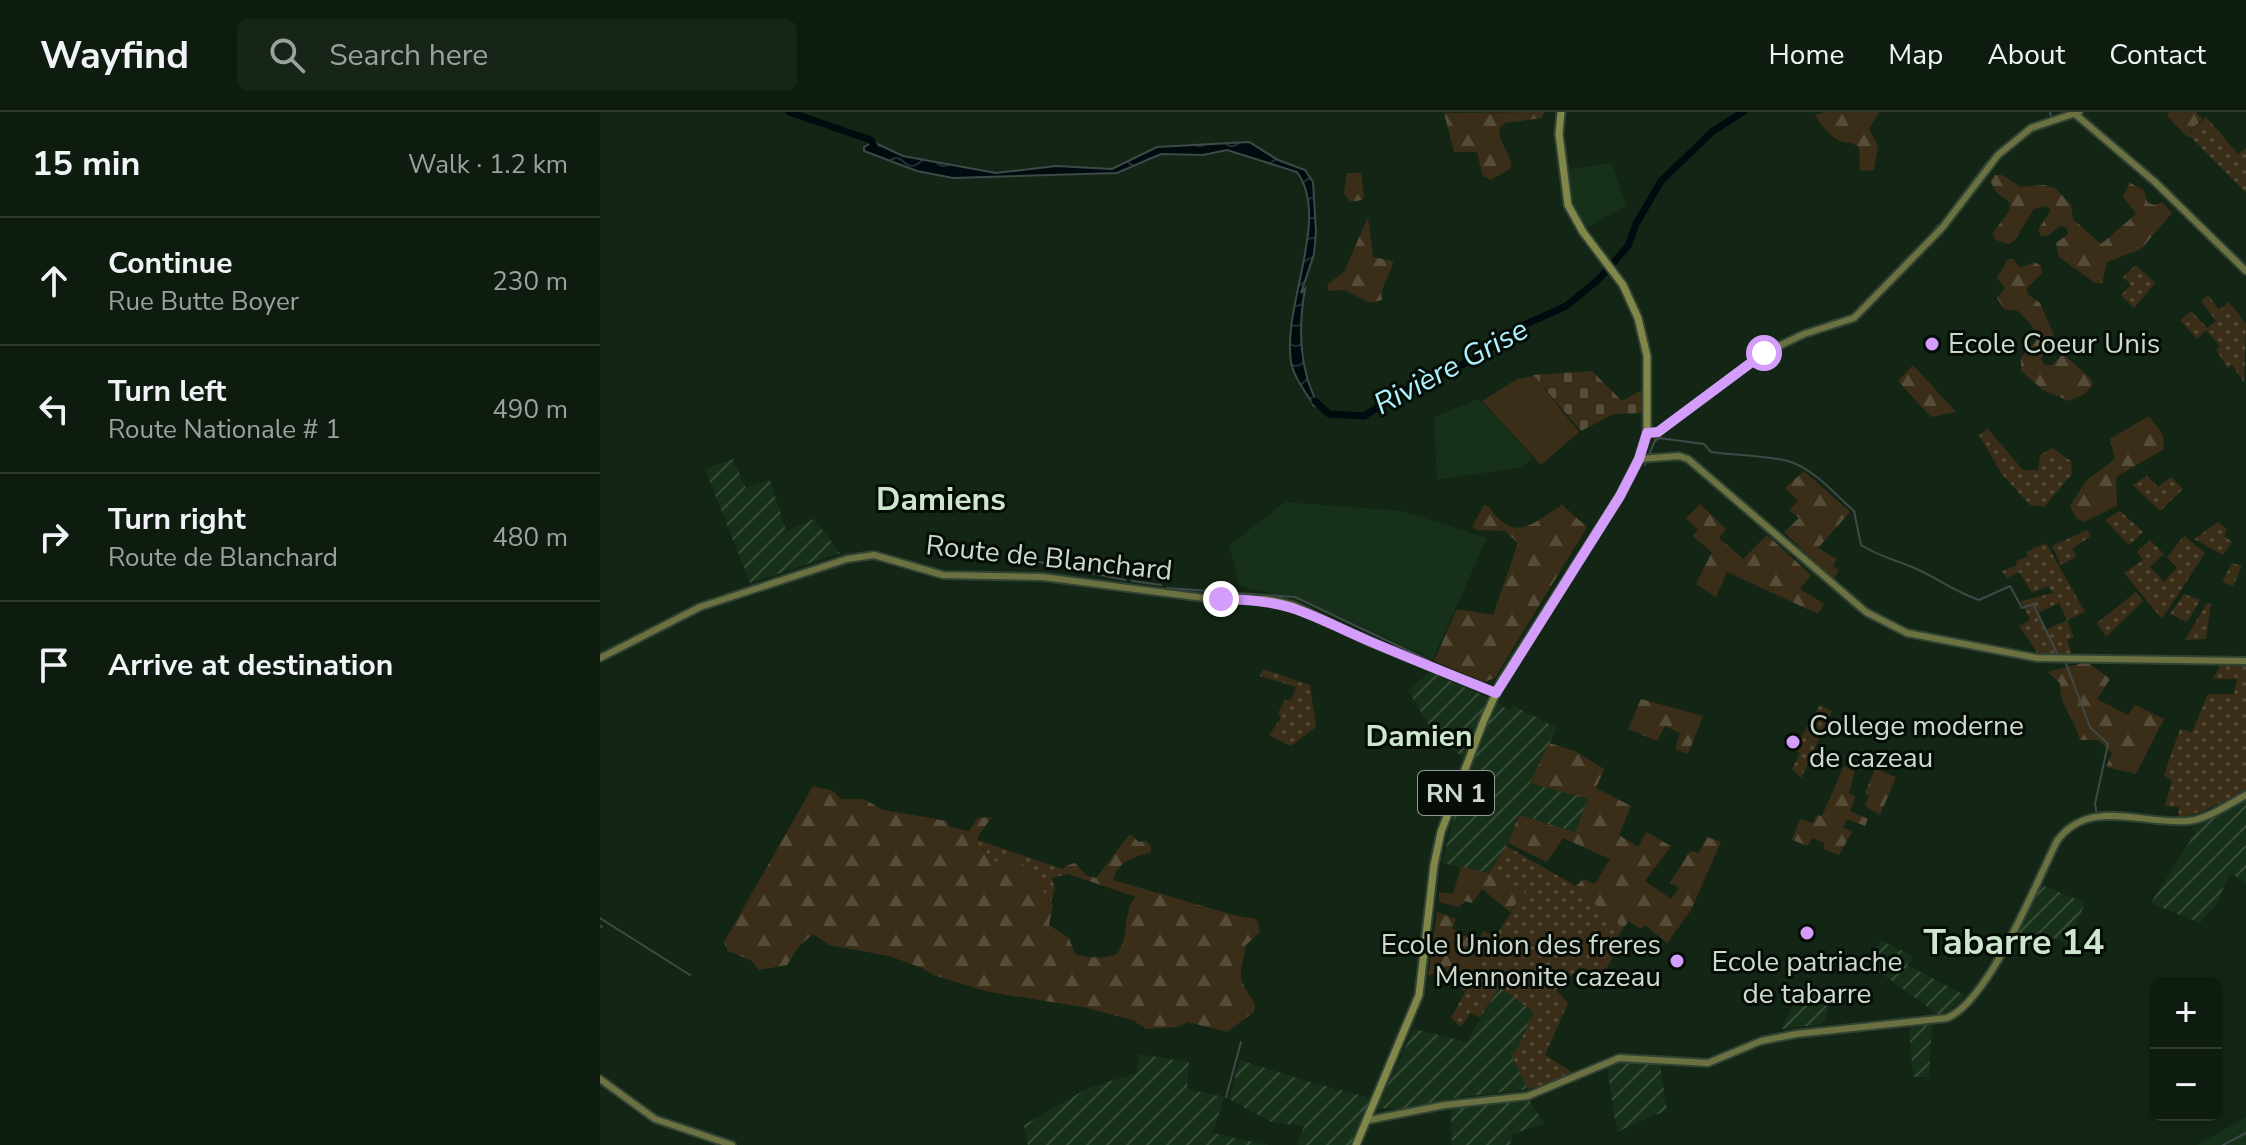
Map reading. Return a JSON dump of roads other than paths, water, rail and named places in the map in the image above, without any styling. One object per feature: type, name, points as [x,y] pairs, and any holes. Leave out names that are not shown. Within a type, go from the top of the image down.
[{"type":"main road","name":"RN 1","points":[[1356,1145],[1369,1120],[1424,977],[1434,865],[1441,832],[1496,693],[1639,459],[1647,433],[1647,356],[1638,318],[1623,285],[1568,205],[1559,134],[1561,112]]},
{"type":"street","points":[[1647,433],[1658,432],[1764,353],[1804,334],[1854,318],[1942,228],[1998,155],[2031,128],[2077,113],[2159,186],[2246,271]]},
{"type":"street","points":[[1639,459],[1679,456],[1688,459],[1878,621],[1948,643],[2059,659],[2246,661]]},
{"type":"street","name":"Route de Blanchard","points":[[600,658],[700,607],[847,559],[874,555],[943,575],[1043,577],[1212,599],[1267,599],[1293,605],[1365,640],[1496,693]]},
{"type":"street","points":[[1369,1120],[1445,1105],[1528,1096],[1619,1058],[1708,1063],[1761,1041],[1796,1034],[1947,1018],[1965,1007],[1984,982],[2057,841],[2069,827],[2087,817],[2102,815],[2189,821],[2246,795]]},
{"type":"street","points":[[600,1079],[655,1119],[732,1145]]},
{"type":"water","points":[[873,142],[903,156],[996,173],[1056,166],[1112,169],[1157,147],[1249,142],[1278,160],[1305,170],[1313,182],[1316,232],[1314,254],[1301,293],[1305,289],[1301,319],[1302,349],[1307,379],[1319,406],[1314,406],[1297,379],[1291,362],[1290,339],[1308,237],[1309,213],[1306,191],[1297,172],[1227,150],[1203,155],[1161,154],[1117,173],[953,178],[917,171],[864,151],[864,147]]},
{"type":"waterway","name":"Rivière Grise","points":[[789,112],[871,140],[876,150]]},
{"type":"waterway","name":"Rivière Grise","points":[[1315,401],[1329,414],[1364,416],[1414,385],[1473,360],[1520,327],[1566,306],[1598,280],[1628,246],[1636,224],[1661,181],[1713,131],[1743,112]]},
{"type":"waterway","points":[[2050,112],[2051,116]]},
{"type":"waterway","points":[[1991,157],[1996,153]]},
{"type":"waterway","points":[[1942,222],[1988,161]]},
{"type":"waterway","points":[[1932,234],[1938,225]]},
{"type":"waterway","points":[[1686,408],[1709,391]]},
{"type":"waterway","points":[[1645,465],[1658,433]]},
{"type":"waterway","points":[[1655,441],[1659,438],[1704,444],[1711,452],[1775,458],[1800,466],[1854,511],[1861,545],[1979,600],[2010,586],[2022,608],[2033,604],[2058,655]]},
{"type":"waterway","points":[[853,555],[874,553]]},
{"type":"waterway","points":[[888,556],[917,563]]},
{"type":"waterway","points":[[1039,562],[1125,580]]},
{"type":"waterway","points":[[931,567],[940,571]]},
{"type":"waterway","points":[[1021,573],[1036,573]]},
{"type":"waterway","points":[[1132,581],[1161,585]]},
{"type":"waterway","points":[[1167,588],[1295,597],[1430,661]]},
{"type":"waterway","points":[[2065,661],[2090,727],[2108,744],[2095,804],[2097,815]]},
{"type":"waterway","points":[[600,918],[690,975]]},
{"type":"waterway","points":[[1226,1097],[1241,1042]]},
{"type":"waterway","points":[[2223,1145],[2246,1133]]},
{"type":"place","name":"Ecole Coeur Unis","points":[[1932,344]]},
{"type":"place","name":"College moderne de cazeau","points":[[1793,742]]},
{"type":"place","name":"Ecole patriache de tabarre","points":[[1807,933]]},
{"type":"place","name":"Ecole Union des freres Mennonite cazeau","points":[[1677,961]]},
{"type":"district","name":"Damiens","points":[[941,499]]},
{"type":"district","name":"Damien","points":[[1419,736]]},
{"type":"district","name":"Tabarre 14","points":[[2014,942]]}]
